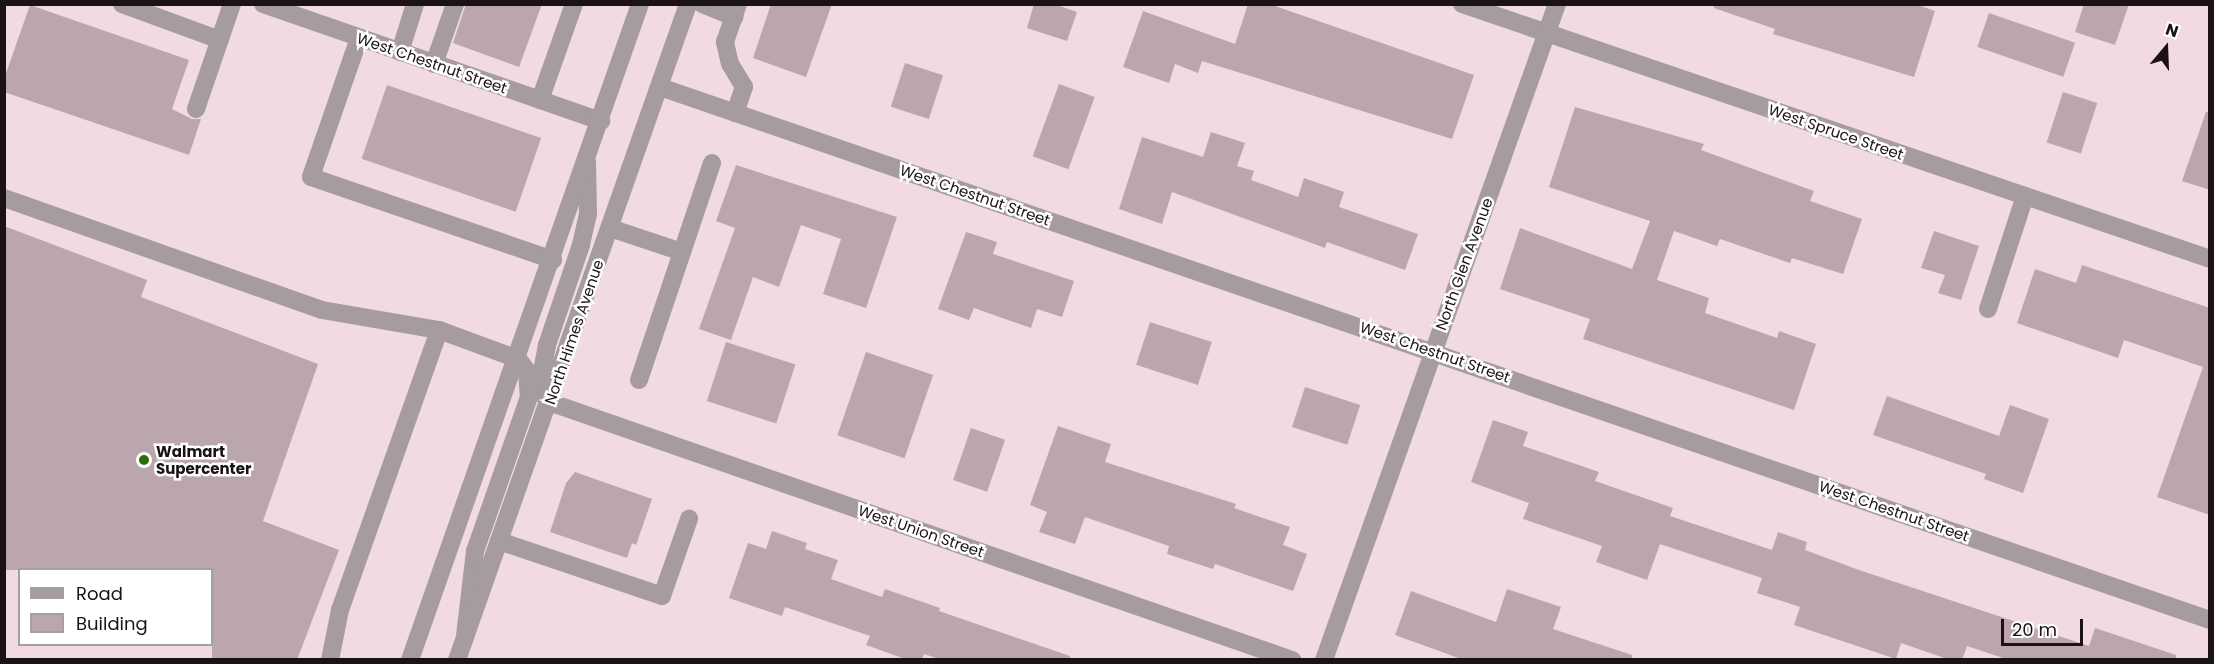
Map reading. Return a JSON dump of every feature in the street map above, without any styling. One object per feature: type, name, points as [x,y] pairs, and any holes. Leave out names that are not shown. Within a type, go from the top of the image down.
[{"type":"street","points":[[122,4],[220,40]]},
{"type":"street","points":[[196,109],[232,4]]},
{"type":"street","name":"West Chestnut Street","points":[[263,4],[601,121]]},
{"type":"street","points":[[400,52],[415,4]]},
{"type":"street","points":[[434,64],[455,4]]},
{"type":"street","points":[[540,100],[574,4]]},
{"type":"street","points":[[410,660],[553,260],[640,4]]},
{"type":"street","name":"North Himes Avenue","points":[[457,660],[688,4]]},
{"type":"street","points":[[702,4],[736,10],[725,42],[730,64],[744,87],[735,113]]},
{"type":"street","name":"West Spruce Street","points":[[1462,4],[2210,259]]},
{"type":"street","name":"North Glen Avenue","points":[[1324,660],[1557,4]]},
{"type":"street","points":[[358,38],[311,177],[553,260]]},
{"type":"street","name":"West Chestnut Street","points":[[660,87],[2210,620]]},
{"type":"street","points":[[549,402],[542,392],[541,376],[547,345],[581,245],[588,205],[587,161]]},
{"type":"street","points":[[639,380],[712,163]]},
{"type":"street","points":[[1988,309],[2025,196]]},
{"type":"street","points":[[4,198],[322,310],[440,330],[518,359],[527,371],[530,397],[475,551],[465,636]]},
{"type":"street","points":[[610,228],[682,252]]},
{"type":"street","points":[[330,660],[340,610],[440,330]]},
{"type":"street","name":"West Union Street","points":[[549,402],[1292,660]]},
{"type":"street","points":[[499,541],[662,596],[689,519]]},
{"type":"building","points":[[466,4],[542,4],[519,67],[453,43]]},
{"type":"building","points":[[771,4],[832,4],[806,77],[753,58]]},
{"type":"building","points":[[1034,4],[1054,4],[1077,12],[1067,41],[1027,28]]},
{"type":"building","points":[[1248,4],[1269,4],[1474,75],[1452,139],[1202,61],[1198,73],[1175,64],[1169,83],[1123,67],[1143,11],[1235,44]]},
{"type":"building","points":[[1714,4],[1915,4],[1935,11],[1914,77],[1773,34],[1775,29],[1714,8]]},
{"type":"building","points":[[2084,4],[2129,4],[2115,45],[2075,32]]},
{"type":"building","points":[[30,5],[189,60],[172,109],[192,119],[201,119],[189,155],[4,92],[4,79]]},
{"type":"building","points":[[1989,13],[2075,43],[2063,77],[1977,47]]},
{"type":"building","points":[[905,63],[943,75],[929,119],[891,107]]},
{"type":"building","points":[[1059,84],[1095,97],[1068,169],[1033,156]]},
{"type":"building","points":[[387,85],[541,138],[516,212],[362,159]]},
{"type":"building","points":[[2063,92],[2097,103],[2081,154],[2047,142]]},
{"type":"building","points":[[1575,107],[1704,144],[1701,150],[1814,191],[1810,201],[1862,219],[1843,274],[1792,258],[1790,263],[1720,239],[1717,246],[1674,231],[1657,280],[1709,298],[1705,313],[1777,338],[1779,331],[1816,344],[1794,410],[1583,339],[1590,319],[1500,289],[1520,228],[1632,269],[1650,221],[1549,187]]},
{"type":"building","points":[[2206,112],[2210,112],[2210,190],[2182,181]]},
{"type":"building","points":[[1211,132],[1245,143],[1237,166],[1254,171],[1251,180],[1298,197],[1304,178],[1344,192],[1339,207],[1418,234],[1405,270],[1327,242],[1325,248],[1172,192],[1162,224],[1119,209],[1142,137],[1203,157]]},
{"type":"building","points":[[736,165],[897,217],[866,308],[823,294],[841,239],[801,225],[779,287],[753,277],[731,340],[699,329],[735,228],[716,221]]},
{"type":"building","name":"Walmart Supercenter","points":[[4,226],[147,280],[141,297],[318,364],[263,521],[339,550],[297,660],[212,660],[213,568],[18,568],[18,570],[4,570]]},
{"type":"building","points":[[1934,231],[1979,246],[1961,300],[1938,293],[1945,275],[1921,268]]},
{"type":"building","points":[[966,232],[997,242],[993,254],[1074,281],[1062,317],[1037,309],[1031,328],[974,308],[969,320],[938,309]]},
{"type":"building","points":[[2082,265],[2210,308],[2210,515],[2157,497],[2203,367],[2124,340],[2118,358],[2017,323],[2035,269],[2076,283]]},
{"type":"building","points":[[1150,322],[1212,342],[1198,385],[1136,365]]},
{"type":"building","points":[[726,342],[795,365],[776,424],[707,401]]},
{"type":"building","points":[[866,352],[933,375],[904,458],[837,435]]},
{"type":"building","points":[[1305,387],[1360,405],[1347,445],[1292,427]]},
{"type":"building","points":[[1887,396],[1999,436],[2010,405],[2049,419],[2023,493],[1984,479],[1986,474],[1873,435]]},
{"type":"building","points":[[1493,420],[1528,432],[1523,446],[1599,472],[1595,481],[1673,508],[1670,516],[1772,550],[1778,532],[1807,542],[1805,550],[1859,570],[2089,646],[2095,628],[2176,655],[2176,660],[2009,660],[1967,646],[1962,660],[1950,660],[1901,643],[1896,659],[1794,625],[1800,607],[1757,593],[1762,578],[1660,544],[1647,580],[1596,562],[1602,546],[1523,519],[1529,503],[1471,482]]},
{"type":"building","points":[[1058,426],[1111,444],[1105,462],[1236,504],[1234,508],[1290,527],[1283,545],[1307,554],[1293,591],[1215,564],[1213,569],[1167,554],[1169,546],[1085,517],[1075,544],[1039,532],[1047,512],[1030,505]]},
{"type":"building","points":[[971,428],[1005,440],[987,492],[953,480]]},
{"type":"building","points":[[575,472],[652,499],[636,545],[632,543],[627,558],[550,532],[566,483]]},
{"type":"building","points":[[772,531],[807,543],[805,549],[838,560],[831,579],[882,597],[885,589],[940,608],[939,611],[1070,656],[1070,660],[942,660],[924,654],[922,660],[908,660],[866,645],[870,636],[785,607],[782,616],[729,598],[748,543],[766,549]]},
{"type":"building","points":[[1507,589],[1561,607],[1553,629],[1632,655],[1632,660],[1464,660],[1395,635],[1411,591],[1496,622]]},
{"type":"place","name":"Walmart Supercenter","points":[[144,460]]}]
